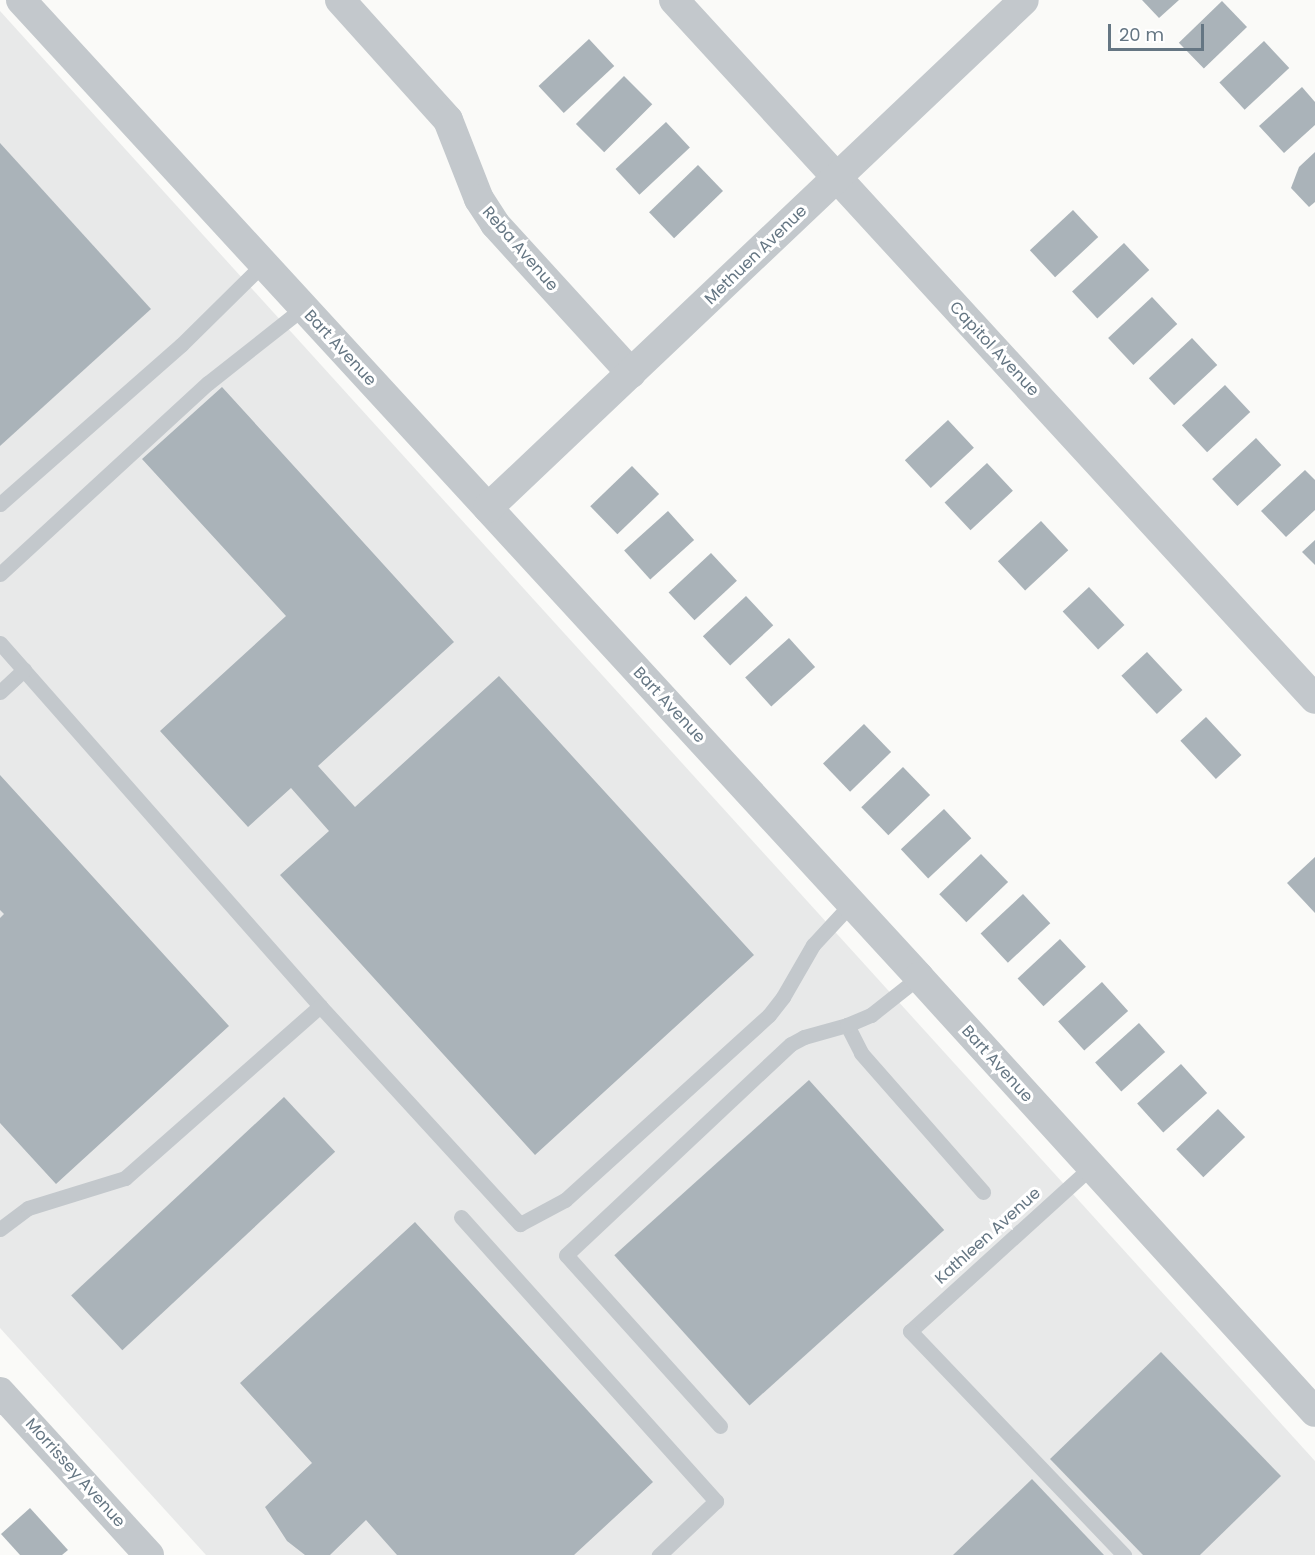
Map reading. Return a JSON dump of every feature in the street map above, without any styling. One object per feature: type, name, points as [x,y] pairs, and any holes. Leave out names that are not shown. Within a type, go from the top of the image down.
[{"type":"street","name":"Bart Avenue","points":[[21,0],[262,265],[919,977],[1090,1168],[1315,1412]]},
{"type":"street","name":"Reba Avenue","points":[[340,0],[448,120],[479,199],[495,224],[631,373]]},
{"type":"street","name":"Capitol Avenue","points":[[674,0],[1315,699]]},
{"type":"street","name":"Methuen Avenue","points":[[488,508],[1024,0]]},
{"type":"street","name":"Morrissey Avenue","points":[[0,1392],[149,1555]]},
{"type":"lane","points":[[0,504],[181,345],[262,265]]},
{"type":"lane","points":[[0,574],[208,383],[303,308]]},
{"type":"lane","points":[[0,643],[320,1006],[520,1224],[565,1200],[769,1015],[783,997],[813,945],[851,904]]},
{"type":"lane","points":[[0,692],[24,670]]},
{"type":"lane","points":[[720,1426],[566,1255],[791,1044],[804,1037],[847,1025],[871,1014],[919,977]]},
{"type":"lane","points":[[0,1229],[28,1208],[125,1178],[320,1006]]},
{"type":"lane","points":[[847,1025],[861,1053],[983,1192]]},
{"type":"lane","name":"Kathleen Avenue","points":[[1090,1168],[910,1331],[1124,1555]]},
{"type":"lane","points":[[461,1217],[716,1501],[659,1555]]},
{"type":"shaded area","points":[[0,11],[1315,1461],[1315,1555],[206,1555],[0,1328]]},
{"type":"building","points":[[1142,0],[1179,0],[1159,18]]},
{"type":"building","points":[[1222,1],[1247,27],[1204,69],[1179,43]]},
{"type":"building","points":[[589,39],[614,66],[564,113],[539,86]]},
{"type":"building","points":[[1264,41],[1289,68],[1245,110],[1219,83]]},
{"type":"building","points":[[624,76],[652,104],[604,152],[576,124]]},
{"type":"building","points":[[1302,87],[1315,102],[1315,125],[1284,153],[1259,126]]},
{"type":"building","points":[[666,122],[690,148],[639,195],[616,169]]},
{"type":"building","points":[[0,143],[151,309],[0,446]]},
{"type":"building","points":[[1315,152],[1315,202],[1309,207],[1291,188],[1299,167]]},
{"type":"building","points":[[698,165],[723,191],[674,238],[649,212]]},
{"type":"building","points":[[1073,210],[1098,237],[1055,277],[1030,250]]},
{"type":"building","points":[[1124,243],[1149,270],[1097,318],[1072,291]]},
{"type":"building","points":[[1152,297],[1177,324],[1133,365],[1108,338]]},
{"type":"building","points":[[1192,338],[1217,365],[1174,405],[1149,378]]},
{"type":"building","points":[[1225,385],[1250,412],[1207,452],[1182,425]]},
{"type":"building","points":[[222,387],[454,642],[318,766],[355,807],[499,676],[754,955],[535,1155],[280,875],[329,831],[291,788],[248,827],[160,731],[286,616],[142,459]]},
{"type":"building","points":[[948,420],[974,448],[931,488],[905,460]]},
{"type":"building","points":[[1256,438],[1281,465],[1237,506],[1212,479]]},
{"type":"building","points":[[987,463],[1013,491],[970,530],[945,503]]},
{"type":"building","points":[[632,466],[659,494],[617,534],[590,506]]},
{"type":"building","points":[[1305,470],[1315,480],[1315,510],[1286,537],[1261,511]]},
{"type":"building","points":[[668,511],[694,540],[650,579],[624,550]]},
{"type":"building","points":[[1041,521],[1068,550],[1025,590],[998,561]]},
{"type":"building","points":[[1315,540],[1315,565],[1302,552]]},
{"type":"building","points":[[711,553],[737,581],[694,620],[669,593]]},
{"type":"building","points":[[1089,587],[1124,625],[1098,650],[1063,612]]},
{"type":"building","points":[[746,596],[773,625],[730,665],[703,636]]},
{"type":"building","points":[[789,638],[815,667],[771,706],[745,677]]},
{"type":"building","points":[[1147,652],[1182,690],[1157,714],[1121,676]]},
{"type":"building","points":[[1206,717],[1241,755],[1216,779],[1180,741]]},
{"type":"building","points":[[864,724],[891,752],[850,792],[823,764]]},
{"type":"building","points":[[903,767],[930,795],[888,835],[861,807]]},
{"type":"building","points":[[0,775],[229,1026],[56,1184],[0,1123],[0,918],[4,914],[0,910]]},
{"type":"building","points":[[944,809],[971,838],[928,878],[901,849]]},
{"type":"building","points":[[981,854],[1008,882],[966,922],[939,894]]},
{"type":"building","points":[[1315,857],[1315,913],[1287,883]]},
{"type":"building","points":[[1023,894],[1050,923],[1008,963],[981,934]]},
{"type":"building","points":[[1060,939],[1086,967],[1043,1006],[1018,979]]},
{"type":"building","points":[[1102,982],[1128,1011],[1084,1050],[1058,1021]]},
{"type":"building","points":[[1139,1023],[1165,1052],[1121,1091],[1095,1062]]},
{"type":"building","points":[[1181,1064],[1207,1093],[1163,1132],[1137,1103]]},
{"type":"building","points":[[809,1080],[944,1230],[749,1405],[614,1255]]},
{"type":"building","points":[[284,1097],[335,1152],[122,1350],[71,1295]]},
{"type":"building","points":[[1218,1109],[1245,1137],[1203,1177],[1176,1149]]},
{"type":"building","points":[[415,1222],[653,1482],[574,1555],[397,1555],[366,1520],[330,1555],[305,1555],[287,1541],[265,1507],[312,1463],[240,1383]]},
{"type":"building","points":[[1161,1352],[1281,1476],[1200,1555],[1143,1555],[1050,1459]]},
{"type":"building","points":[[1032,1479],[1104,1555],[953,1555]]},
{"type":"building","points":[[30,1508],[68,1550],[62,1555],[20,1555],[1,1534]]}]
